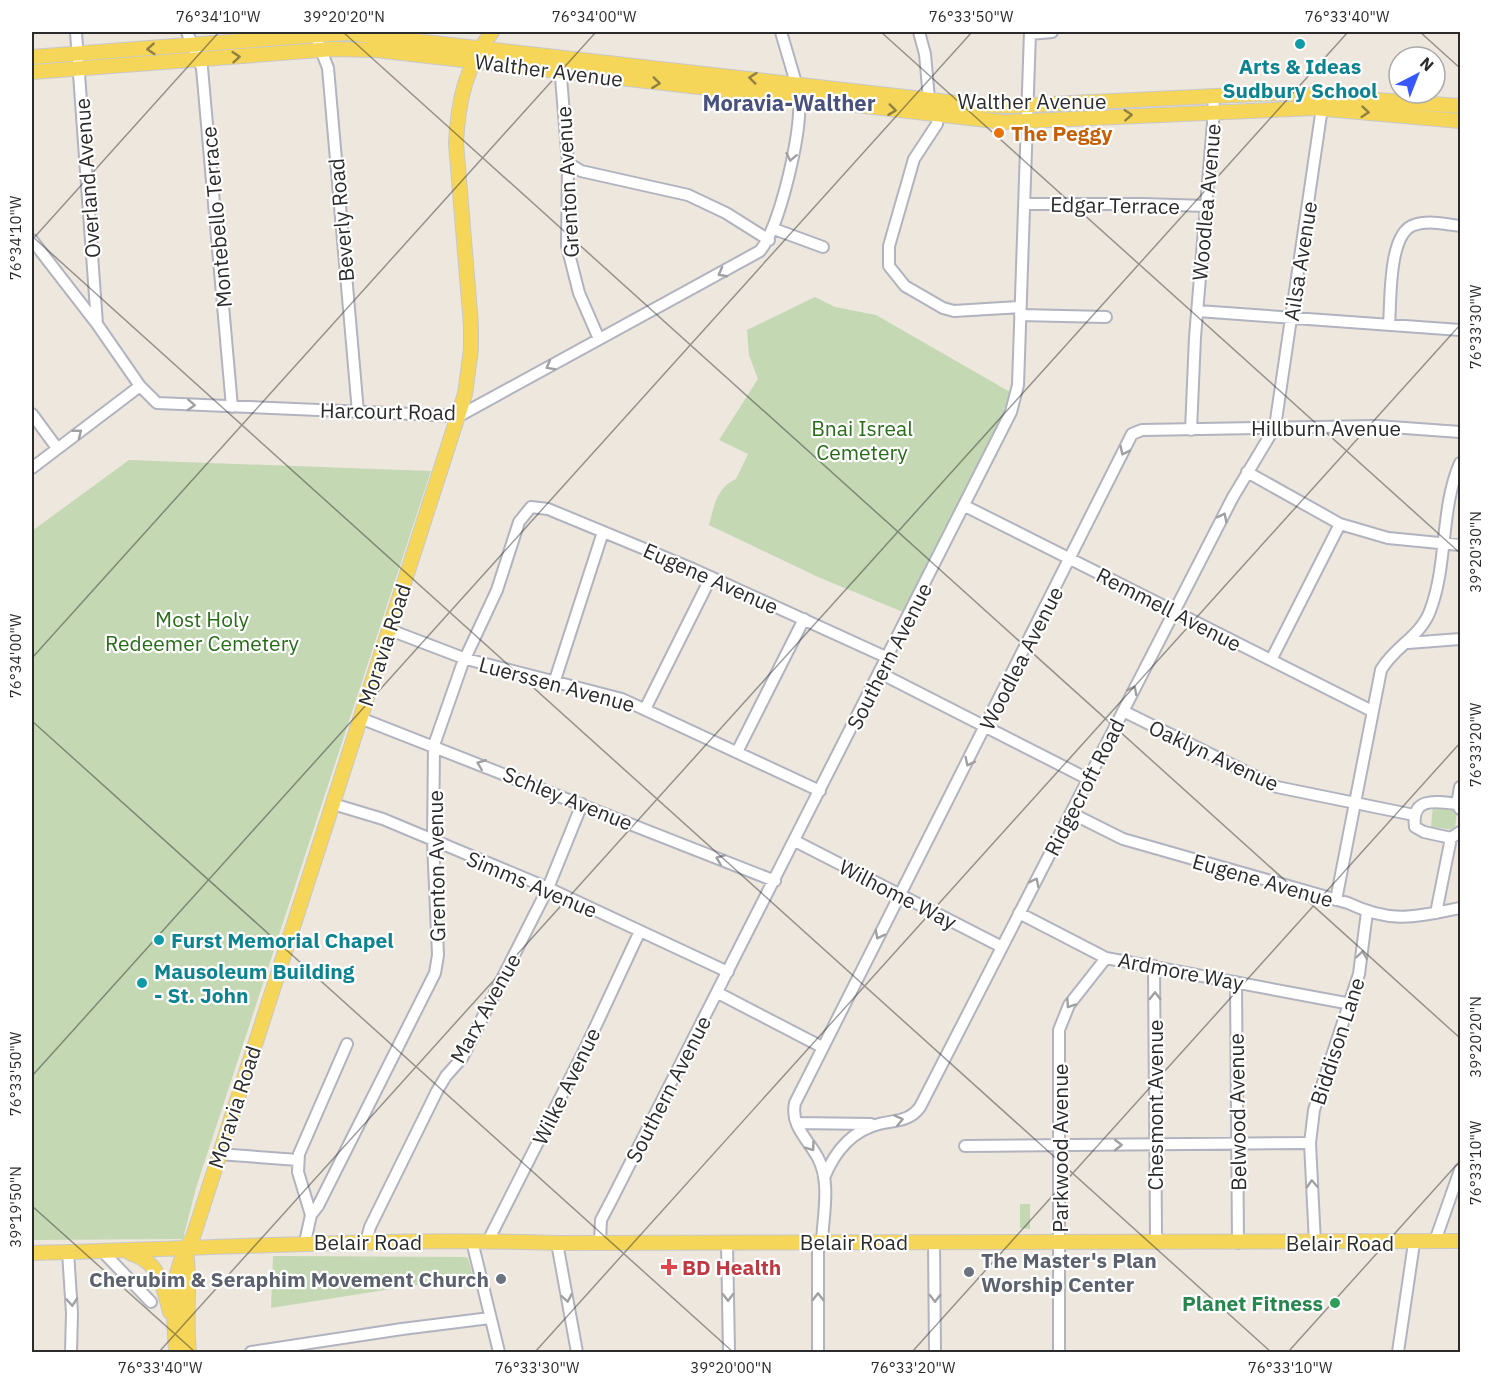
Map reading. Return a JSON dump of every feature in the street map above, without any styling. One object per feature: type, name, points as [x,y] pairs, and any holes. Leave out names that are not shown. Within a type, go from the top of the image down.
[{"type":"main road","name":"Walther Avenue","points":[[32,57],[346,32],[975,105],[1026,105],[1279,93],[1324,94],[1461,106]]},
{"type":"main road","name":"Moravia Road","points":[[176,1353],[172,1323],[177,1270],[185,1248],[193,1237],[459,416],[469,379],[471,349],[456,143],[457,119],[463,85],[473,61],[492,32]]},
{"type":"main road","name":"Walther Avenue","points":[[32,72],[323,50],[376,50],[938,115],[1026,121],[1214,111],[1322,109],[1461,120]]},
{"type":"main road","points":[[795,83],[799,99]]},
{"type":"main road","name":"Belair Road","points":[[32,1253],[104,1253],[305,1242],[1414,1243],[1461,1241]]},
{"type":"main road","points":[[185,1248],[189,1279],[187,1334],[189,1353]]},
{"type":"main road","points":[[125,1252],[140,1256],[156,1269],[162,1278],[172,1323]]},
{"type":"street","name":"Overland Avenue","points":[[76,32],[97,324]]},
{"type":"street","name":"Montebello Terrace","points":[[187,32],[200,60],[232,407]]},
{"type":"street","points":[[781,32],[795,83]]},
{"type":"street","points":[[919,32],[925,54],[929,99],[938,115],[937,124],[914,159],[889,246],[889,266],[904,286],[943,308],[954,311],[1020,311],[1106,317]]},
{"type":"street","points":[[1030,33],[1052,32]]},
{"type":"street","name":"Southern Avenue","points":[[600,1241],[601,1220],[965,506],[1014,403],[1018,385],[1030,33]]},
{"type":"street","name":"Beverly Road","points":[[315,34],[323,50],[331,101],[358,412]]},
{"type":"street","name":"Grenton Avenue","points":[[560,56],[559,72],[568,163],[566,231],[570,261],[579,293],[599,339]]},
{"type":"street","name":"Ailsa Avenue","points":[[1275,427],[1324,94]]},
{"type":"street","name":"Woodlea Avenue","points":[[796,1124],[795,1103],[822,1047],[987,727],[1132,434],[1142,430],[1191,430],[1214,111],[1213,97]]},
{"type":"street","points":[[568,163],[581,171],[688,195],[726,213],[769,240],[774,229],[794,141],[799,99]]},
{"type":"street","name":"Edgar Terrace","points":[[1024,204],[1143,204],[1206,207]]},
{"type":"street","points":[[1389,325],[1396,246],[1403,232],[1421,223],[1461,226]]},
{"type":"street","points":[[774,229],[823,247]]},
{"type":"street","name":"Harcourt Road","points":[[32,240],[97,324],[140,386],[151,399],[162,404],[459,416],[754,256],[769,240]]},
{"type":"street","points":[[1198,311],[1461,330]]},
{"type":"street","points":[[32,468],[140,386]]},
{"type":"street","points":[[32,414],[57,448]]},
{"type":"street","name":"Hillburn Avenue","points":[[1191,430],[1377,426],[1461,432]]},
{"type":"street","name":"Ridgecroft Road","points":[[796,1124],[877,1124],[905,1120],[920,1107],[1174,611],[1247,472],[1275,427]]},
{"type":"street","points":[[1336,900],[1381,670],[1389,658],[1408,643],[1430,612],[1451,492],[1461,463]]},
{"type":"street","points":[[1247,472],[1340,524],[1388,538],[1461,545]]},
{"type":"street","name":"Remmell Avenue","points":[[965,506],[1372,711]]},
{"type":"street","name":"Grenton Avenue","points":[[311,1215],[318,1206],[435,974],[438,955],[433,842],[434,746],[466,659],[497,590],[519,522],[531,507]]},
{"type":"street","name":"Eugene Avenue","points":[[531,507],[548,509],[711,577],[888,658]]},
{"type":"street","points":[[1270,660],[1340,524]]},
{"type":"street","points":[[554,683],[603,532]]},
{"type":"street","points":[[645,709],[711,577]]},
{"type":"street","points":[[737,752],[804,620]]},
{"type":"street","name":"Luerssen Avenue","points":[[390,630],[466,659],[554,683],[606,693],[820,790]]},
{"type":"street","points":[[1408,643],[1461,639]]},
{"type":"street","points":[[880,673],[1088,779]]},
{"type":"street","name":"Oaklyn Avenue","points":[[1123,711],[1277,787],[1414,815]]},
{"type":"street","name":"Schley Avenue","points":[[360,718],[775,881]]},
{"type":"street","points":[[1436,913],[1456,835],[1424,832],[1416,827],[1414,815],[1418,808],[1430,802],[1459,806],[1461,788]]},
{"type":"street","name":"Simms Avenue","points":[[333,804],[383,819],[433,842],[548,888],[728,972]]},
{"type":"street","name":"Marx Avenue","points":[[366,1242],[370,1227],[437,1091],[466,1052],[548,888],[582,804]]},
{"type":"street","name":"Eugene Avenue","points":[[1071,813],[1123,839],[1336,900],[1366,912],[1396,919],[1461,908]]},
{"type":"street","name":"Wilhome Way","points":[[795,841],[1002,947]]},
{"type":"street","name":"Biddison Lane","points":[[1315,1242],[1310,1143],[1314,1110],[1351,1004],[1359,974],[1366,912]]},
{"type":"street","name":"Ardmore Way","points":[[1019,913],[1106,958],[1351,1004]]},
{"type":"street","name":"Wilke Avenue","points":[[488,1241],[585,1049],[640,931]]},
{"type":"street","name":"Parkwood Avenue","points":[[1059,1353],[1060,1024],[1069,1005],[1106,958]]},
{"type":"street","name":"Chesmont Avenue","points":[[1154,966],[1156,1233],[1158,1243]]},
{"type":"street","name":"Belwood Avenue","points":[[1236,982],[1238,1242]]},
{"type":"street","points":[[718,993],[822,1047]]},
{"type":"street","points":[[305,1242],[311,1215],[298,1160],[302,1144],[347,1044]]},
{"type":"street","points":[[796,1124],[818,1157],[824,1178],[820,1242],[818,1353]]},
{"type":"street","name":"Ridgecroft Road","points":[[824,1178],[830,1164],[844,1145],[855,1135],[877,1124]]},
{"type":"street","points":[[964,1146],[1305,1143]]},
{"type":"street","points":[[218,1154],[298,1160]]},
{"type":"street","points":[[1435,1242],[1461,1170]]},
{"type":"street","points":[[472,1241],[499,1353]]},
{"type":"street","points":[[727,1242],[729,1353]]},
{"type":"street","points":[[557,1243],[577,1353]]},
{"type":"street","points":[[934,1243],[935,1353]]},
{"type":"street","points":[[1398,1353],[1414,1243]]},
{"type":"street","points":[[68,1252],[72,1313],[71,1353]]},
{"type":"street","points":[[104,1253],[151,1302]]},
{"type":"street","points":[[251,1353],[402,1329],[490,1318]]},
{"type":"green space","name":"Bnai Isreal Cemetery","points":[[815,297],[835,307],[876,315],[1010,392],[999,426],[903,612],[818,577],[709,525],[720,492],[736,479],[748,454],[719,440],[758,379],[749,355],[747,330]]},
{"type":"green space","name":"Most Holy Redeemer Cemetery","points":[[129,460],[431,471],[196,1188],[183,1239],[32,1240],[32,531]]},
{"type":"green space","points":[[1433,805],[1457,808],[1455,830],[1431,827]]},
{"type":"green space","points":[[1020,1204],[1030,1204],[1030,1229],[1020,1228]]},
{"type":"green space","points":[[273,1256],[462,1257],[468,1258],[473,1276],[271,1308]]},
{"type":"place","name":"Arts & Ideas Sudbury School","points":[[1300,44]]},
{"type":"place","name":"The Peggy","points":[[999,133]]},
{"type":"place","name":"Furst Memorial Chapel","points":[[159,940]]},
{"type":"place","name":"Mausoleum Building - St. John","points":[[142,983]]},
{"type":"place","name":"BD Health","points":[[669,1267]]},
{"type":"place","name":"The Master's Plan Worship Center","points":[[969,1272]]},
{"type":"place","name":"Cherubim & Seraphim Movement Church","points":[[501,1279]]},
{"type":"place","name":"Planet Fitness","points":[[1335,1303]]},
{"type":"district","name":"Moravia-Walther","points":[[789,102]]}]
